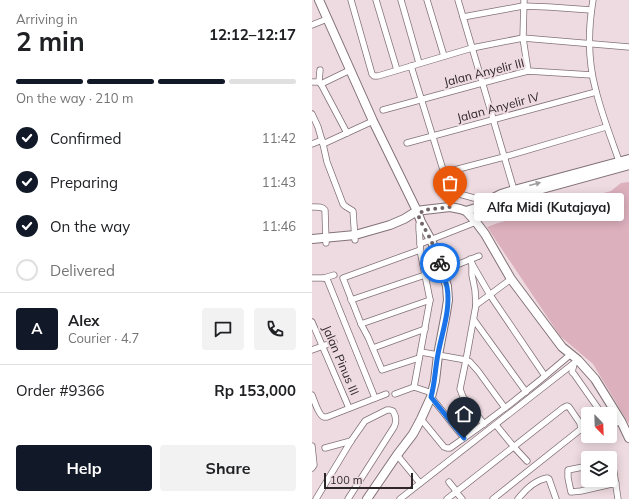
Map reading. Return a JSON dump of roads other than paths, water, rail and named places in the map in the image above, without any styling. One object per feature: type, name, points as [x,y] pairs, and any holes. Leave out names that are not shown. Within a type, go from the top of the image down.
[{"type":"street","points":[[319,0],[373,121],[420,215],[431,240],[447,286],[448,300],[436,355],[431,394],[421,420],[413,434],[367,499]]},
{"type":"street","points":[[351,0],[372,74],[374,76],[472,48],[523,38],[629,47]]},
{"type":"street","points":[[376,0],[397,70]]},
{"type":"street","points":[[400,0],[419,63]]},
{"type":"street","points":[[427,0],[444,56]]},
{"type":"street","points":[[458,0],[514,190]]},
{"type":"street","points":[[593,0],[589,44],[592,75],[606,127],[619,161]]},
{"type":"street","points":[[463,17],[523,3],[549,7],[591,10]]},
{"type":"street","points":[[523,3],[523,38],[528,71]]},
{"type":"street","points":[[312,25],[327,20]]},
{"type":"street","points":[[411,66],[448,186],[452,192],[485,204]]},
{"type":"street","points":[[320,70],[320,83],[347,133]]},
{"type":"street","points":[[312,82],[320,83],[350,70]]},
{"type":"street","name":"Jalan Anyelir III","points":[[383,110],[482,82],[528,71],[592,75]]},
{"type":"street","name":"Jalan Anyelir IV","points":[[407,143],[596,92]]},
{"type":"street","points":[[312,114],[323,142],[327,162],[343,204],[353,211],[355,238]]},
{"type":"street","points":[[312,144],[323,142],[347,133],[373,121]]},
{"type":"street","points":[[443,173],[606,127]]},
{"type":"street","points":[[466,212],[514,190],[558,182],[629,159]]},
{"type":"street","points":[[501,197],[629,165]]},
{"type":"street","points":[[312,207],[321,207],[325,210],[326,240]]},
{"type":"street","points":[[312,239],[326,240],[355,238],[391,227],[404,219],[450,207],[466,212],[485,234],[511,279],[562,347],[571,354],[576,362],[595,379],[621,421],[629,438]]},
{"type":"street","points":[[414,387],[430,300],[420,247],[420,215]]},
{"type":"street","points":[[476,222],[431,240],[420,247],[344,277],[343,280],[361,324],[383,370],[421,354],[466,360],[470,362],[478,371],[505,408]]},
{"type":"street","points":[[312,243],[326,240]]},
{"type":"street","points":[[458,264],[471,262],[479,256]]},
{"type":"street","points":[[471,262],[490,295],[546,376]]},
{"type":"street","points":[[471,262],[476,305],[460,389],[464,397],[484,424]]},
{"type":"street","points":[[312,278],[324,278],[334,275]]},
{"type":"street","points":[[351,300],[425,275]]},
{"type":"street","points":[[324,278],[326,279],[374,398]]},
{"type":"street","points":[[476,305],[511,279]]},
{"type":"street","points":[[361,324],[430,300]]},
{"type":"street","points":[[474,320],[526,392]]},
{"type":"street","name":"Jalan Pinus III","points":[[312,322],[349,408]]},
{"type":"street","points":[[373,348],[425,329]]},
{"type":"street","points":[[312,350],[334,342]]},
{"type":"street","points":[[421,420],[444,447],[450,448],[526,392],[571,354]]},
{"type":"street","points":[[576,362],[572,372],[597,407]]},
{"type":"street","points":[[400,499],[576,362]]},
{"type":"street","points":[[395,394],[414,387],[431,394],[464,438]]},
{"type":"street","points":[[312,395],[315,411],[323,417],[386,394]]},
{"type":"street","points":[[447,499],[565,406],[570,408],[581,426],[581,429],[493,499]]},
{"type":"street","points":[[316,499],[365,421],[387,410],[393,411],[396,417],[394,427],[348,499]]},
{"type":"street","points":[[617,423],[621,421]]},
{"type":"street","points":[[496,425],[527,461]]},
{"type":"street","points":[[324,448],[352,441]]},
{"type":"street","points":[[312,446],[314,465],[312,468]]},
{"type":"street","points":[[397,455],[420,483]]},
{"type":"street","points":[[581,467],[568,470],[571,492],[598,487]]},
{"type":"street","points":[[518,499],[530,487],[547,478],[549,479],[556,499]]},
{"type":"street","points":[[449,482],[462,499]]},
{"type":"street","points":[[616,487],[618,499]]},
{"type":"street","points":[[523,493],[526,499]]},
{"type":"place","name":"Alfa Midi (Kutajaya)","points":[[450,207]]}]
